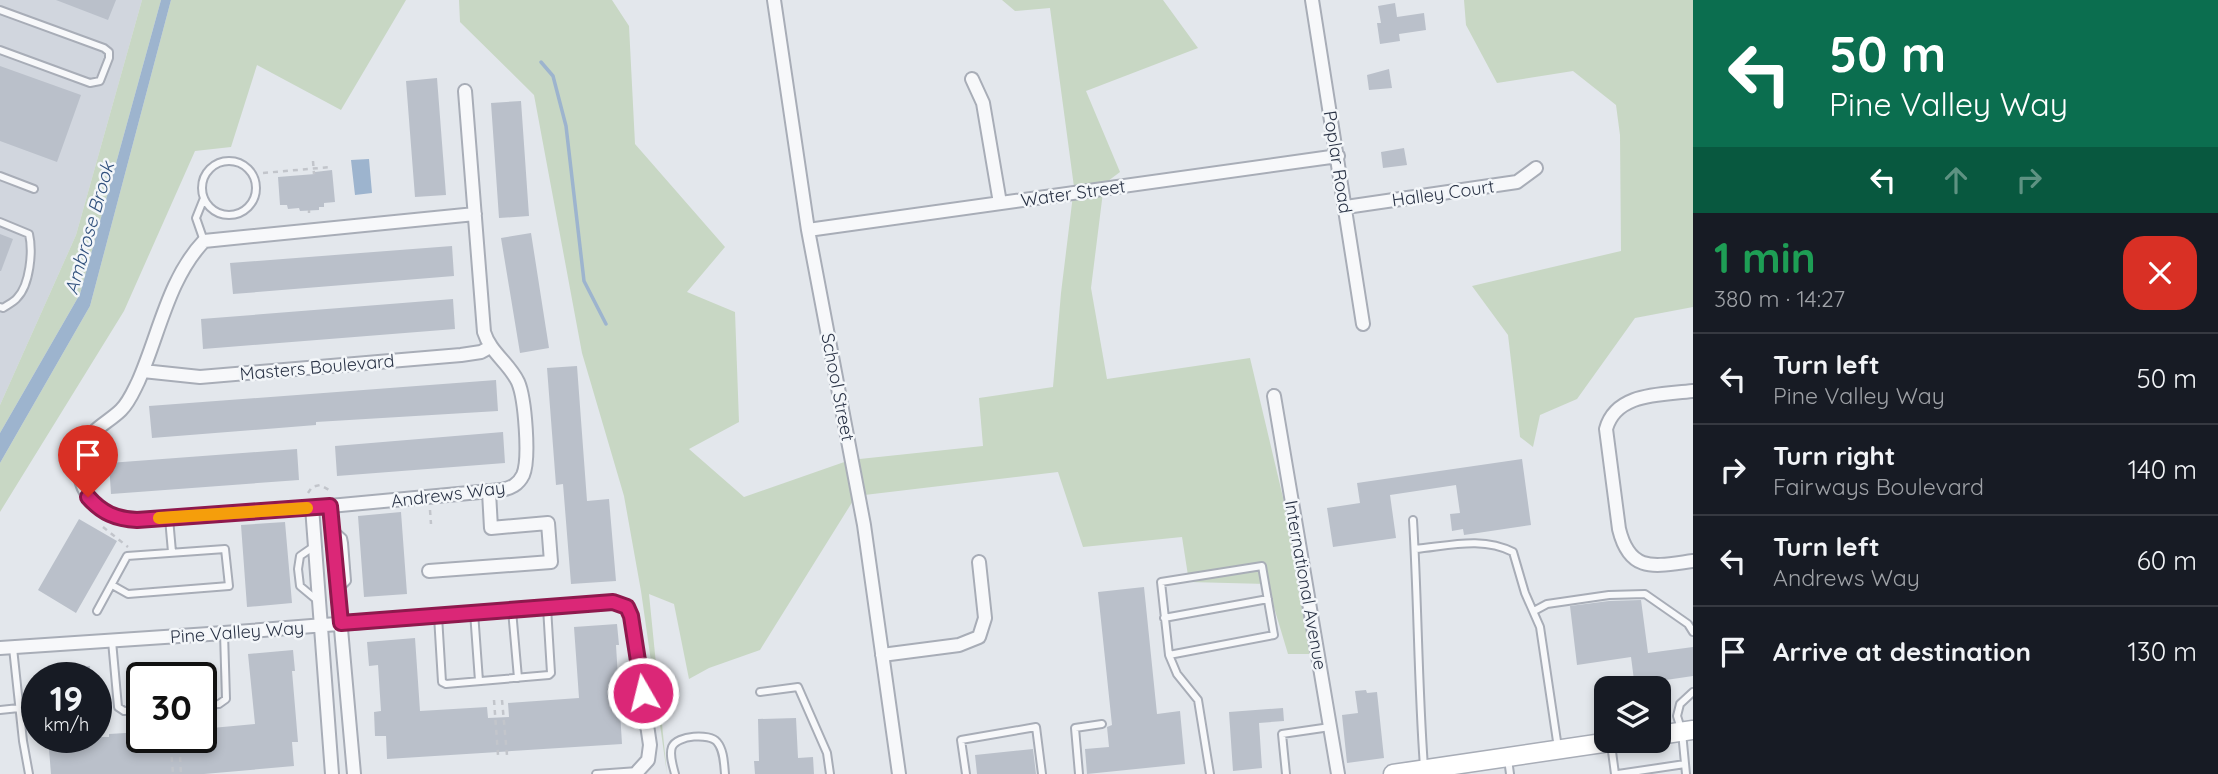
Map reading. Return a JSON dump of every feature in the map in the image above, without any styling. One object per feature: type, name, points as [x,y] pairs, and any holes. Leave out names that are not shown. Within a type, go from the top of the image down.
[{"type":"main road","points":[[1400,774],[1509,766],[1558,750],[1594,744]]},
{"type":"street","name":"School Street","points":[[774,0],[808,230],[864,525],[899,774]]},
{"type":"street","name":"Poplar Road","points":[[1312,0],[1363,324]]},
{"type":"street","points":[[972,79],[983,103],[1000,203]]},
{"type":"street","name":"Andrews Way","points":[[204,241],[183,269],[143,371],[127,404],[89,439],[80,458],[80,478],[94,504],[113,516],[137,520],[501,491],[516,484],[522,478],[526,464],[522,396],[518,382],[490,347],[484,332],[465,91]]},
{"type":"street","name":"Water Street","points":[[808,230],[1338,156]]},
{"type":"street","name":"Halley Court","points":[[1346,207],[1517,182],[1529,176],[1536,168]]},
{"type":"street","points":[[204,241],[475,214]]},
{"type":"street","name":"Masters Boulevard","points":[[143,371],[200,377],[461,355],[481,352],[490,347]]},
{"type":"street","points":[[1693,391],[1624,403],[1609,418],[1606,429],[1619,528],[1629,555],[1651,565],[1693,561]]},
{"type":"street","name":"International Avenue","points":[[1274,396],[1338,774]]},
{"type":"street","points":[[429,571],[551,562],[548,523],[491,528],[489,492]]},
{"type":"street","points":[[330,506],[354,774]]},
{"type":"street","points":[[312,507],[332,774]]},
{"type":"street","points":[[882,656],[960,645],[979,637],[985,618],[979,562]]},
{"type":"street","name":"Pine Valley Way","points":[[5,650],[613,602],[627,607],[631,616],[650,745],[648,761],[638,773]]},
{"type":"lane","points":[[0,10],[104,48],[109,51],[109,58],[100,80],[90,83],[0,50]]},
{"type":"lane","points":[[204,198],[215,212],[233,215],[248,207],[253,200],[256,184],[253,175],[241,164],[224,162],[215,165],[204,179],[204,198],[196,218],[204,241]]},
{"type":"lane","points":[[0,176],[34,189]]},
{"type":"lane","points":[[0,222],[29,234],[32,248],[30,268],[18,298],[3,308],[0,307]]},
{"type":"lane","points":[[169,517],[172,552]]},
{"type":"lane","points":[[1413,520],[1420,656],[1419,707],[1432,770]]},
{"type":"lane","points":[[1415,549],[1485,542],[1513,552],[1541,637],[1558,750]]},
{"type":"lane","points":[[315,546],[300,556],[298,569],[300,586],[319,601]]},
{"type":"lane","points":[[97,611],[127,556],[225,549],[229,586],[128,594],[112,585]]},
{"type":"lane","points":[[1169,654],[1274,635],[1262,566],[1161,582],[1169,654],[1177,674],[1198,700],[1210,774]]},
{"type":"lane","points":[[1534,611],[1547,604],[1609,595],[1644,594],[1688,624],[1693,632]]},
{"type":"lane","points":[[1164,618],[1268,599]]},
{"type":"lane","points":[[438,615],[442,682],[446,684],[549,675],[547,607]]},
{"type":"lane","points":[[512,610],[517,678]]},
{"type":"lane","points":[[474,612],[479,681]]},
{"type":"lane","points":[[217,704],[226,699],[224,634]]},
{"type":"lane","points":[[113,641],[118,707],[126,711]]},
{"type":"lane","points":[[5,650],[19,708],[29,774]]},
{"type":"lane","points":[[760,692],[799,687],[827,752],[830,774]]},
{"type":"lane","points":[[1686,774],[1688,731],[1676,716],[1680,704],[1693,692]]},
{"type":"lane","points":[[0,710],[19,708]]},
{"type":"lane","points":[[1079,774],[1075,728],[1102,724]]},
{"type":"lane","points":[[966,774],[961,740],[1036,727],[1042,774]]},
{"type":"lane","points":[[1286,774],[1282,734],[1330,727]]},
{"type":"lane","points":[[675,774],[671,753],[675,742],[680,739],[709,737],[715,739],[721,748],[725,774]]},
{"type":"lane","points":[[1616,753],[1617,774],[1685,764]]},
{"type":"lane","points":[[596,774],[638,773]]},
{"type":"path","points":[[313,160],[314,174]]},
{"type":"path","points":[[262,173],[331,167]]},
{"type":"path","points":[[288,170],[288,176]]},
{"type":"path","points":[[308,493],[320,485],[331,491]]},
{"type":"path","points":[[430,506],[431,524]]},
{"type":"path","points":[[103,527],[129,548]]},
{"type":"path","points":[[502,700],[507,755]]},
{"type":"path","points":[[494,701],[498,755]]},
{"type":"path","points":[[171,753],[173,774]]},
{"type":"path","points":[[180,753],[181,774]]},
{"type":"shaded area","points":[[0,0],[142,0],[76,235],[0,405]]},
{"type":"green space","points":[[142,0],[161,0],[80,294],[0,433],[0,405],[76,235]]},
{"type":"green space","points":[[171,0],[406,0],[341,110],[257,65],[231,147],[195,151],[124,311],[0,512],[0,463],[90,306]]},
{"type":"green space","points":[[459,0],[612,0],[629,26],[635,144],[725,247],[687,292],[735,312],[739,422],[689,449],[744,497],[850,460],[983,446],[979,398],[1053,387],[1074,187],[1050,8],[1015,11],[1002,0],[1163,0],[1198,48],[1086,91],[1120,172],[1104,184],[1091,288],[1107,379],[1250,358],[1320,654],[1288,654],[1267,584],[1189,582],[1182,537],[1083,547],[1058,472],[856,496],[760,650],[709,668],[689,679],[674,604],[649,594],[667,774],[641,591],[624,496],[582,353],[534,95],[460,22]]},
{"type":"green space","points":[[1464,0],[1693,0],[1693,307],[1635,318],[1577,399],[1540,415],[1533,447],[1520,437],[1508,335],[1472,286],[1621,251],[1620,135],[1616,105],[1573,71],[1497,83],[1466,25]]},
{"type":"water","points":[[161,0],[171,0],[90,306],[0,463],[0,433],[80,294]]},
{"type":"water","points":[[369,159],[372,193],[355,195],[351,160]]},
{"type":"building","points":[[56,0],[116,0],[108,20]]},
{"type":"building","points":[[1395,3],[1397,17],[1424,13],[1426,30],[1399,34],[1400,41],[1380,44],[1377,23],[1381,23],[1378,6]]},
{"type":"building","points":[[0,66],[81,95],[57,162],[0,141]]},
{"type":"building","points":[[1389,69],[1392,88],[1369,90],[1367,75]]},
{"type":"building","points":[[437,78],[446,195],[415,197],[406,81]]},
{"type":"building","points":[[521,101],[529,216],[499,218],[491,103]]},
{"type":"building","points":[[1404,148],[1407,165],[1383,168],[1381,152]]},
{"type":"building","points":[[332,170],[335,202],[324,203],[324,207],[319,207],[319,210],[300,211],[299,208],[288,209],[287,205],[280,205],[278,177]]},
{"type":"building","points":[[531,233],[549,348],[520,353],[501,238]]},
{"type":"building","points":[[0,234],[13,239],[1,271],[0,271]]},
{"type":"building","points":[[452,246],[454,276],[233,294],[230,263]]},
{"type":"building","points":[[453,299],[455,329],[203,349],[201,319]]},
{"type":"building","points":[[577,366],[587,501],[609,499],[616,581],[571,584],[563,484],[556,485],[547,368]]},
{"type":"building","points":[[496,380],[498,411],[316,422],[316,425],[152,438],[149,406]]},
{"type":"building","points":[[503,432],[505,463],[337,476],[335,446]]},
{"type":"building","points":[[297,449],[299,480],[111,494],[109,463]]},
{"type":"building","points":[[1522,459],[1531,525],[1464,535],[1463,529],[1452,531],[1450,514],[1460,513],[1456,485],[1390,495],[1396,538],[1333,547],[1327,508],[1360,503],[1357,483]]},
{"type":"building","points":[[401,512],[407,594],[364,597],[358,516]]},
{"type":"building","points":[[79,519],[117,541],[76,613],[38,590]]},
{"type":"building","points":[[285,522],[292,603],[247,607],[241,525]]},
{"type":"building","points":[[1144,587],[1157,714],[1180,711],[1185,764],[1087,774],[1085,749],[1109,747],[1107,727],[1112,725],[1098,592]]},
{"type":"building","points":[[1641,600],[1648,653],[1693,647],[1693,676],[1671,679],[1671,676],[1633,676],[1631,657],[1577,665],[1570,606]]},
{"type":"building","points":[[617,624],[622,744],[387,759],[386,736],[375,736],[374,712],[381,711],[378,665],[369,666],[367,642],[415,638],[420,711],[487,707],[488,718],[509,717],[508,703],[579,698],[574,627]]},
{"type":"building","points":[[293,650],[295,671],[292,671],[298,742],[292,742],[294,766],[204,774],[51,774],[49,753],[112,753],[112,734],[126,733],[126,753],[217,753],[217,728],[255,724],[248,654]]},
{"type":"building","points":[[1366,690],[1367,693],[1377,692],[1384,758],[1347,763],[1342,715],[1358,713],[1355,691]]},
{"type":"building","points":[[1283,708],[1284,721],[1259,723],[1262,768],[1233,771],[1229,712]]},
{"type":"building","points":[[796,718],[798,758],[813,757],[814,774],[755,774],[754,761],[759,761],[758,719]]},
{"type":"building","points":[[1033,749],[1036,774],[977,774],[975,755]]},
{"type":"waterway","name":"Ambrose Brook","points":[[541,62],[553,76],[566,126],[584,281],[606,324]]},
{"type":"slow traffic","points":[[159,518],[307,508]]},
{"type":"route","points":[[88,497],[113,516],[137,520],[330,506],[341,623],[613,602],[627,607],[631,616],[643,693]]}]
